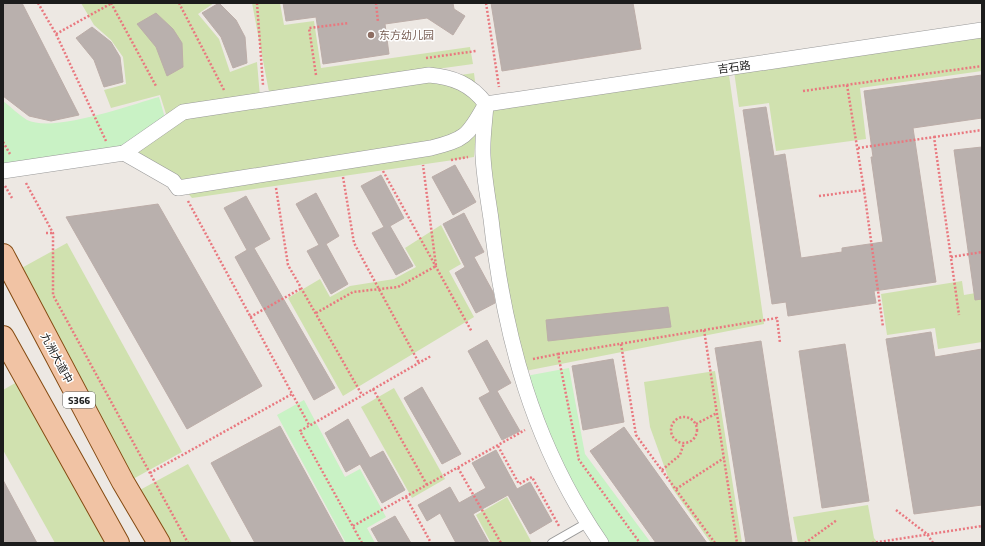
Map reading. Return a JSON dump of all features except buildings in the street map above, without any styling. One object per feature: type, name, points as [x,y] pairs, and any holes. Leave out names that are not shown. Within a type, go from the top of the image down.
[{"type":"main road","name":"九洲大道中","points":[[3,255],[123,482],[159,543]]},
{"type":"main road","points":[[3,337],[118,543]]},
{"type":"street","name":"吉石路","points":[[486,104],[982,30]]},
{"type":"street","points":[[10,170],[118,154],[183,112],[429,75],[441,76],[463,83],[472,88],[486,104],[483,155],[498,278],[517,361],[544,443],[587,523],[601,543]]},
{"type":"street","points":[[118,154],[173,181],[178,188],[431,148],[453,143],[465,136],[473,127],[486,104]]},
{"type":"lane","points":[[552,543],[587,523]]},
{"type":"path","points":[[38,3],[56,34],[118,154]]},
{"type":"path","points":[[56,34],[112,3],[156,86]]},
{"type":"path","points":[[179,3],[232,104]]},
{"type":"path","points":[[256,3],[265,100]]},
{"type":"path","points":[[376,3],[378,22]]},
{"type":"path","points":[[486,3],[502,101]]},
{"type":"path","points":[[316,75],[309,28],[349,22]]},
{"type":"path","points":[[803,91],[982,66]]},
{"type":"path","points":[[847,85],[858,148],[883,327]]},
{"type":"path","points":[[858,148],[982,130]]},
{"type":"path","points":[[934,137],[959,315]]},
{"type":"path","points":[[3,142],[10,170],[53,232],[53,295],[188,543]]},
{"type":"path","points":[[423,164],[436,266]]},
{"type":"path","points":[[383,171],[472,332]]},
{"type":"path","points":[[343,177],[354,243],[419,363]]},
{"type":"path","points":[[3,182],[12,198]]},
{"type":"path","points":[[178,188],[188,202],[309,425]]},
{"type":"path","points":[[276,188],[288,265],[362,395]]},
{"type":"path","points":[[819,196],[864,190]]},
{"type":"path","points":[[46,234],[53,232]]},
{"type":"path","points":[[951,257],[982,252]]},
{"type":"path","points":[[316,313],[353,292],[398,287],[436,266]]},
{"type":"path","points":[[250,317],[302,288]]},
{"type":"path","points":[[517,361],[777,318],[780,344]]},
{"type":"path","points":[[704,330],[737,543]]},
{"type":"path","points":[[620,344],[636,434],[715,543]]},
{"type":"path","points":[[558,354],[579,460],[640,543]]},
{"type":"path","points":[[362,543],[300,431],[431,356]]},
{"type":"path","points":[[373,389],[427,485]]},
{"type":"path","points":[[150,474],[292,394]]},
{"type":"path","points":[[696,424],[717,413]]},
{"type":"path","points":[[686,417],[694,421],[696,424],[697,428],[695,437],[688,442],[680,442],[673,436],[672,428],[675,421],[686,417]]},
{"type":"path","points":[[353,526],[538,423]]},
{"type":"path","points":[[662,470],[680,455],[684,443]]},
{"type":"path","points":[[498,446],[519,484],[532,477],[565,535]]},
{"type":"path","points":[[676,489],[724,458]]},
{"type":"path","points":[[458,468],[501,543]]},
{"type":"path","points":[[406,497],[431,543]]},
{"type":"path","points":[[896,510],[927,534],[933,543]]},
{"type":"path","points":[[805,543],[837,520]]},
{"type":"path","points":[[872,543],[982,526]]},
{"type":"green space","points":[[81,3],[214,3],[198,14],[219,39],[230,72],[257,62],[260,97],[167,117],[160,95],[111,108],[104,90],[126,84],[123,57],[111,40],[94,25]]},
{"type":"green space","points":[[252,3],[280,3],[284,25],[314,21],[321,68],[470,47],[473,64],[269,92]]},
{"type":"green space","points":[[982,36],[982,71],[860,88],[866,139],[776,151],[769,103],[739,107],[734,71]]},
{"type":"green space","points":[[728,68],[764,324],[520,372],[498,278],[486,104]]},
{"type":"green space","points":[[474,73],[478,106],[474,157],[192,198],[175,178],[134,152],[186,116]]},
{"type":"green space","points":[[159,97],[165,118],[123,148],[3,165],[3,101],[27,120],[39,123],[55,123],[73,121]]},
{"type":"green space","points":[[441,225],[461,264],[449,271],[474,317],[343,396],[288,298],[320,279],[330,297],[350,286],[394,279],[416,267],[405,248]]},
{"type":"green space","points":[[67,243],[182,452],[133,479],[18,270]]},
{"type":"green space","points":[[962,281],[964,295],[982,292],[982,342],[938,349],[935,328],[887,335],[881,294]]},
{"type":"green space","points":[[569,368],[585,454],[651,543],[605,543],[549,441],[526,376]]},
{"type":"green space","points":[[715,371],[742,543],[711,543],[672,488],[650,427],[644,382]]},
{"type":"green space","points":[[24,378],[118,543],[55,543],[3,450],[3,390]]},
{"type":"green space","points":[[394,388],[445,479],[412,498],[361,407]]},
{"type":"green space","points":[[304,400],[345,477],[360,469],[386,517],[367,528],[375,543],[346,543],[277,415]]},
{"type":"green space","points":[[188,464],[232,543],[166,543],[138,491]]},
{"type":"green space","points":[[507,497],[532,543],[491,543],[476,515]]},
{"type":"green space","points":[[868,505],[874,538],[878,543],[798,543],[793,517]]},
{"type":"place","name":"东方幼儿园","points":[[371,35]]}]
